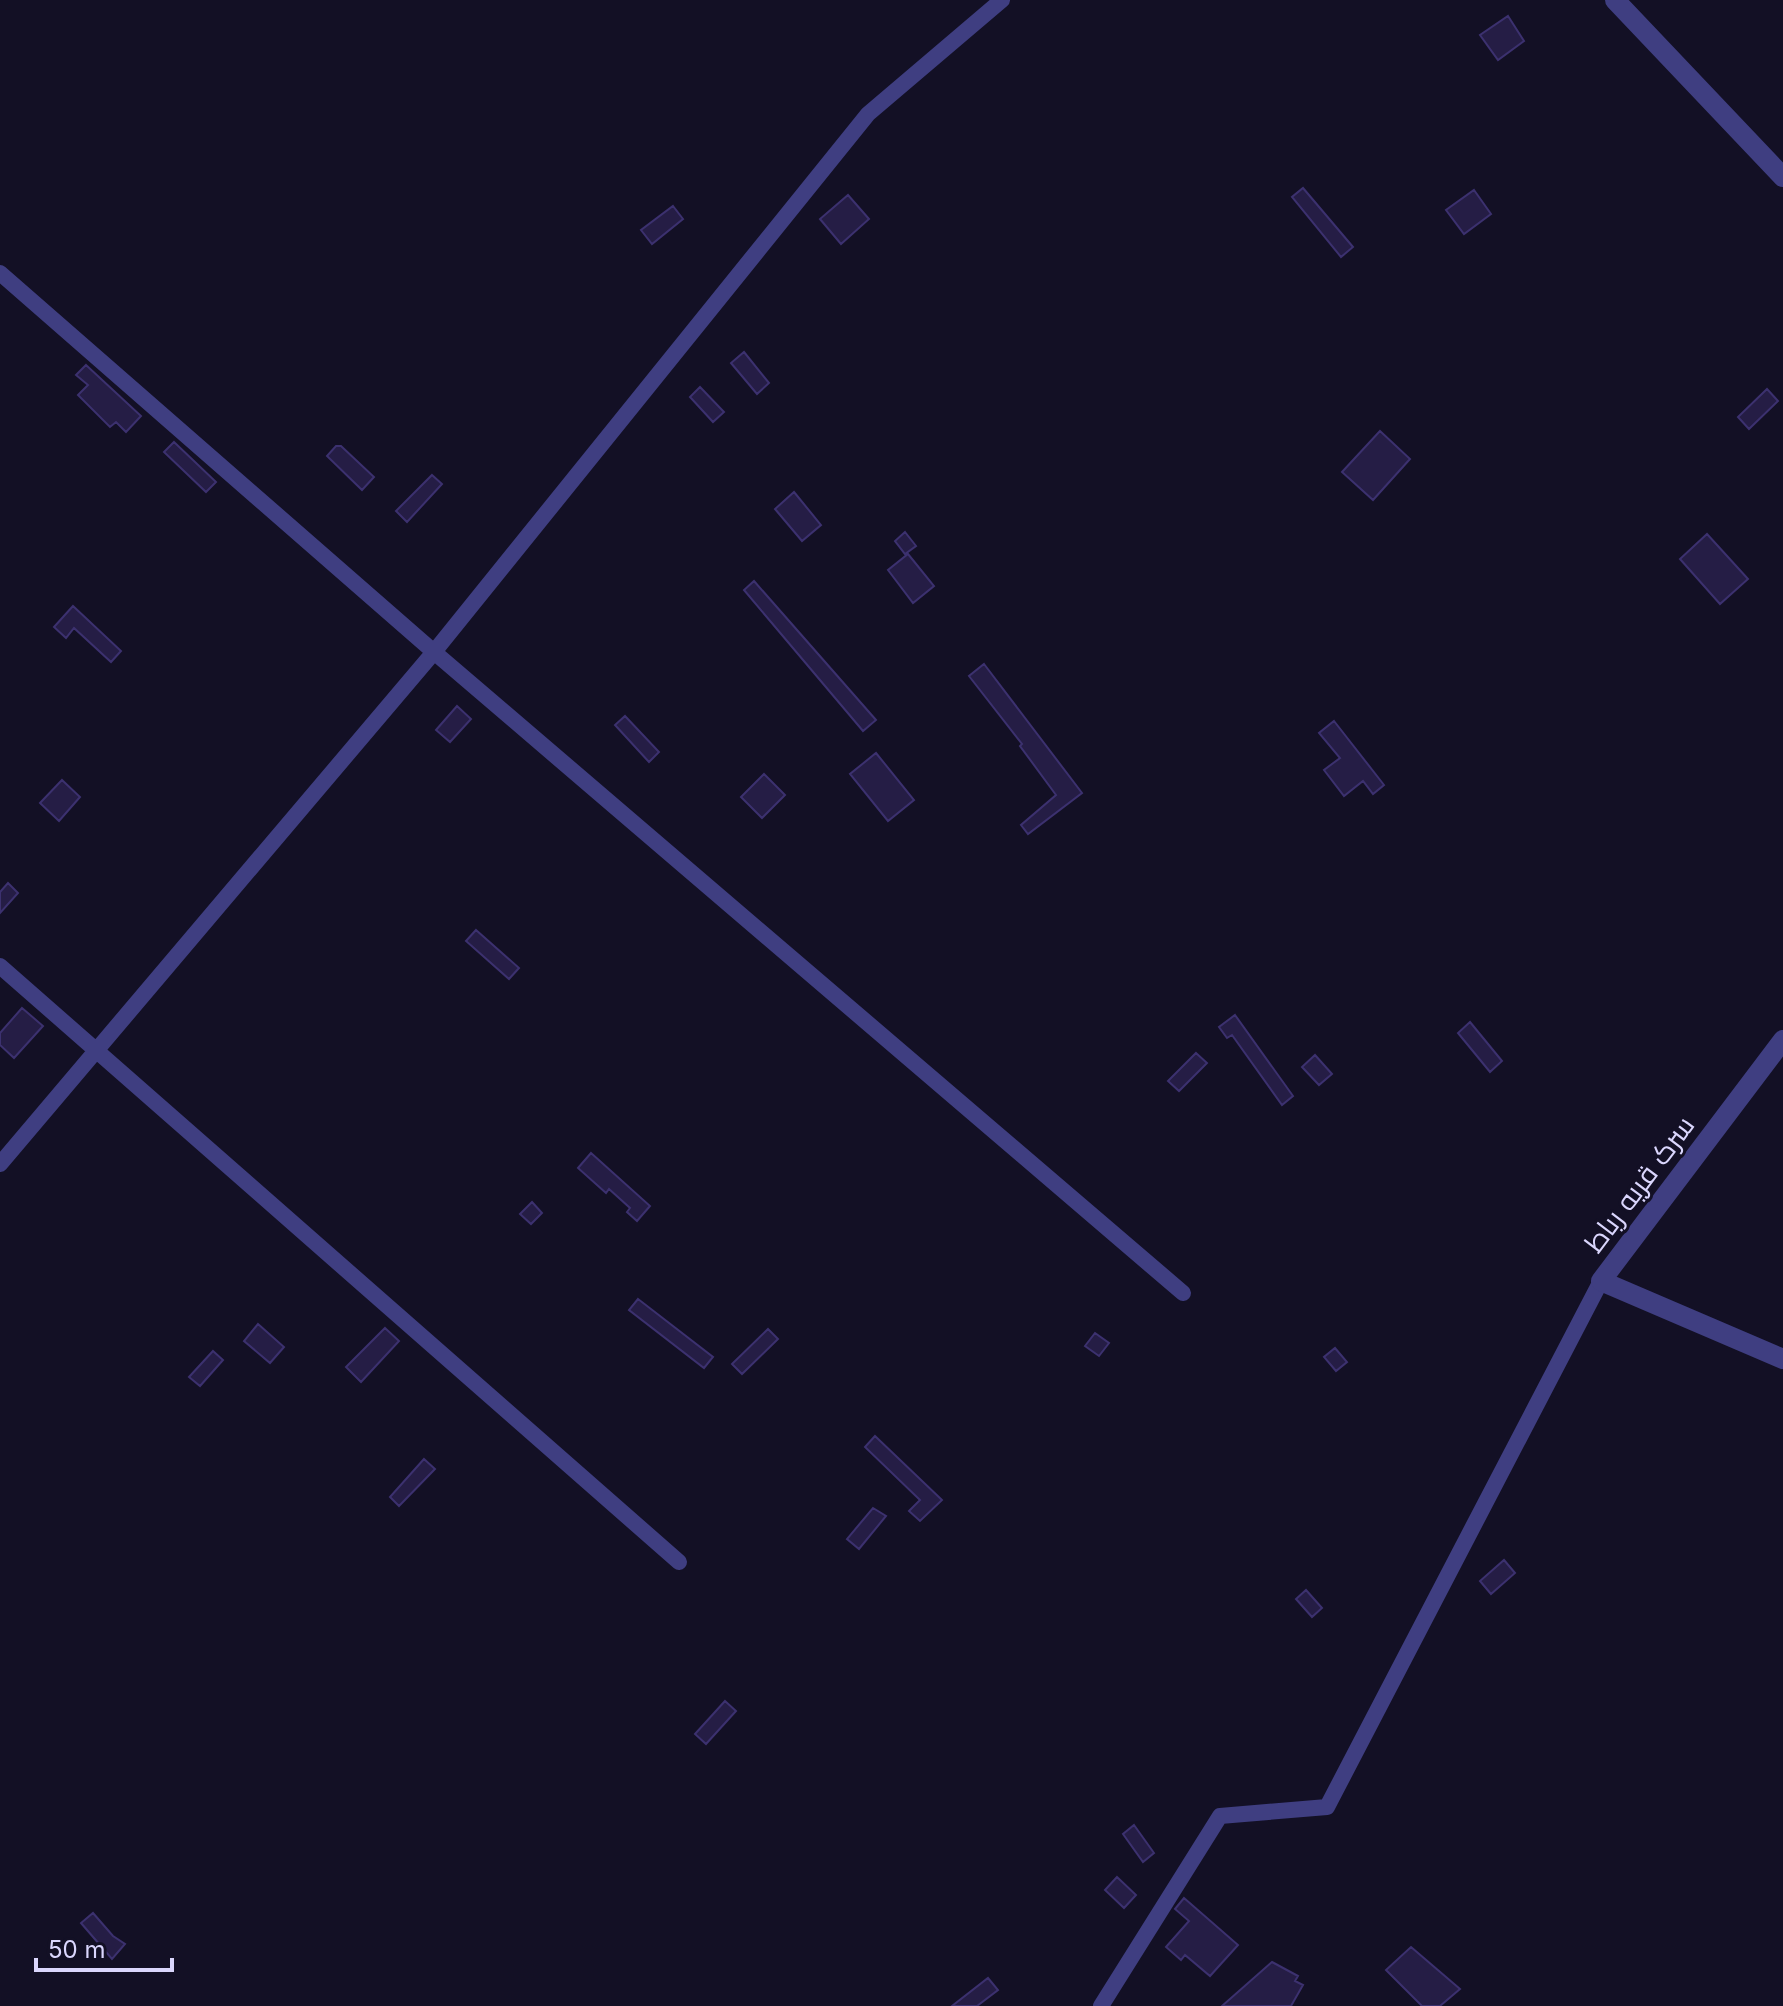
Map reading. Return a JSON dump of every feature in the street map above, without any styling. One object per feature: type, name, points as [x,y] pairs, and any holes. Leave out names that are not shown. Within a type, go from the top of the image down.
[{"type":"street","points":[[0,1164],[434,652],[868,114],[1002,0]]},
{"type":"street","points":[[1615,0],[1783,177]]},
{"type":"street","points":[[0,273],[434,652],[1183,1293]]},
{"type":"street","points":[[0,966],[679,1562]]},
{"type":"street","name":"سرک قریه رباط","points":[[1783,1040],[1601,1281],[1783,1359]]},
{"type":"street","points":[[1101,2006],[1220,1816],[1327,1807],[1601,1281]]},
{"type":"building","points":[[1508,16],[1524,41],[1498,60],[1480,35]]},
{"type":"building","points":[[1303,188],[1353,247],[1341,257],[1292,197]]},
{"type":"building","points":[[1474,190],[1491,214],[1464,234],[1446,210]]},
{"type":"building","points":[[848,195],[869,219],[841,244],[820,219]]},
{"type":"building","points":[[673,206],[683,219],[652,244],[641,230]]},
{"type":"building","points":[[744,352],[769,383],[757,394],[731,363]]},
{"type":"building","points":[[86,365],[141,416],[126,432],[116,422],[110,427],[78,395],[88,385],[76,375]]},
{"type":"building","points":[[700,387],[724,412],[713,422],[690,397]]},
{"type":"building","points":[[1767,389],[1778,401],[1749,429],[1738,417]]},
{"type":"building","points":[[1380,431],[1410,459],[1373,500],[1342,472]]},
{"type":"building","points":[[174,442],[216,482],[206,492],[164,452]]},
{"type":"building","points":[[336,446],[341,446],[374,477],[362,490],[327,456]]},
{"type":"building","points":[[432,475],[442,484],[407,522],[396,511]]},
{"type":"building","points":[[794,492],[821,525],[802,541],[775,509]]},
{"type":"building","points":[[905,532],[916,546],[905,554],[895,541]]},
{"type":"building","points":[[1707,534],[1748,579],[1720,604],[1680,559]]},
{"type":"building","points":[[908,554],[934,586],[913,603],[888,570]]},
{"type":"building","points":[[754,581],[876,720],[863,731],[744,590]]},
{"type":"building","points":[[73,606],[121,651],[111,662],[74,628],[66,638],[54,627]]},
{"type":"building","points":[[984,664],[1082,793],[1028,834],[1021,825],[1056,795],[1020,746],[1022,744],[969,676]]},
{"type":"building","points":[[457,706],[471,719],[450,742],[436,730]]},
{"type":"building","points":[[625,716],[659,752],[649,762],[615,725]]},
{"type":"building","points":[[1334,721],[1384,785],[1373,794],[1363,781],[1344,796],[1324,770],[1340,758],[1319,733]]},
{"type":"building","points":[[876,753],[914,800],[888,821],[850,774]]},
{"type":"building","points":[[764,774],[785,795],[762,818],[741,797]]},
{"type":"building","points":[[62,780],[80,797],[59,821],[40,803]]},
{"type":"building","points":[[8,883],[18,893],[0,913],[0,892]]},
{"type":"building","points":[[476,930],[519,968],[509,979],[466,941]]},
{"type":"building","points":[[22,1008],[43,1026],[14,1058],[0,1045],[0,1033]]},
{"type":"building","points":[[1235,1015],[1293,1096],[1282,1105],[1232,1035],[1227,1038],[1219,1027]]},
{"type":"building","points":[[1470,1022],[1502,1061],[1490,1072],[1458,1033]]},
{"type":"building","points":[[1196,1053],[1207,1063],[1179,1091],[1168,1081]]},
{"type":"building","points":[[1315,1055],[1332,1074],[1319,1085],[1302,1067]]},
{"type":"building","points":[[591,1153],[650,1206],[637,1221],[627,1212],[630,1208],[609,1189],[606,1193],[578,1168]]},
{"type":"building","points":[[532,1202],[542,1213],[531,1224],[520,1214]]},
{"type":"building","points":[[638,1299],[713,1357],[704,1368],[629,1310]]},
{"type":"building","points":[[258,1324],[284,1347],[270,1363],[244,1341]]},
{"type":"building","points":[[385,1328],[399,1341],[361,1382],[346,1367]]},
{"type":"building","points":[[768,1329],[778,1339],[742,1374],[732,1364]]},
{"type":"building","points":[[1095,1333],[1109,1343],[1099,1356],[1085,1346]]},
{"type":"building","points":[[1335,1348],[1347,1362],[1336,1371],[1324,1357]]},
{"type":"building","points":[[213,1351],[223,1360],[200,1386],[189,1377]]},
{"type":"building","points":[[875,1436],[942,1500],[920,1521],[909,1511],[920,1500],[865,1447]]},
{"type":"building","points":[[424,1459],[435,1469],[399,1506],[390,1497]]},
{"type":"building","points":[[873,1508],[886,1516],[859,1549],[847,1539]]},
{"type":"building","points":[[1504,1560],[1515,1573],[1491,1594],[1480,1581]]},
{"type":"building","points":[[1306,1590],[1322,1608],[1312,1617],[1296,1599]]},
{"type":"building","points":[[725,1701],[736,1711],[706,1744],[695,1734]]},
{"type":"building","points":[[1134,1825],[1154,1853],[1143,1862],[1123,1834]]},
{"type":"building","points":[[1117,1877],[1136,1895],[1124,1908],[1105,1890]]},
{"type":"building","points":[[1184,1898],[1238,1945],[1210,1976],[1185,1955],[1181,1960],[1166,1947],[1189,1921],[1175,1909]]},
{"type":"building","points":[[93,1913],[113,1936],[125,1944],[112,1959],[81,1923]]},
{"type":"building","points":[[1411,1947],[1460,1989],[1440,2006],[1422,2006],[1386,1970]]},
{"type":"building","points":[[1272,1962],[1298,1976],[1295,1981],[1303,1985],[1291,2006],[1222,2006]]},
{"type":"building","points":[[988,1978],[998,1990],[977,2006],[952,2006]]}]
